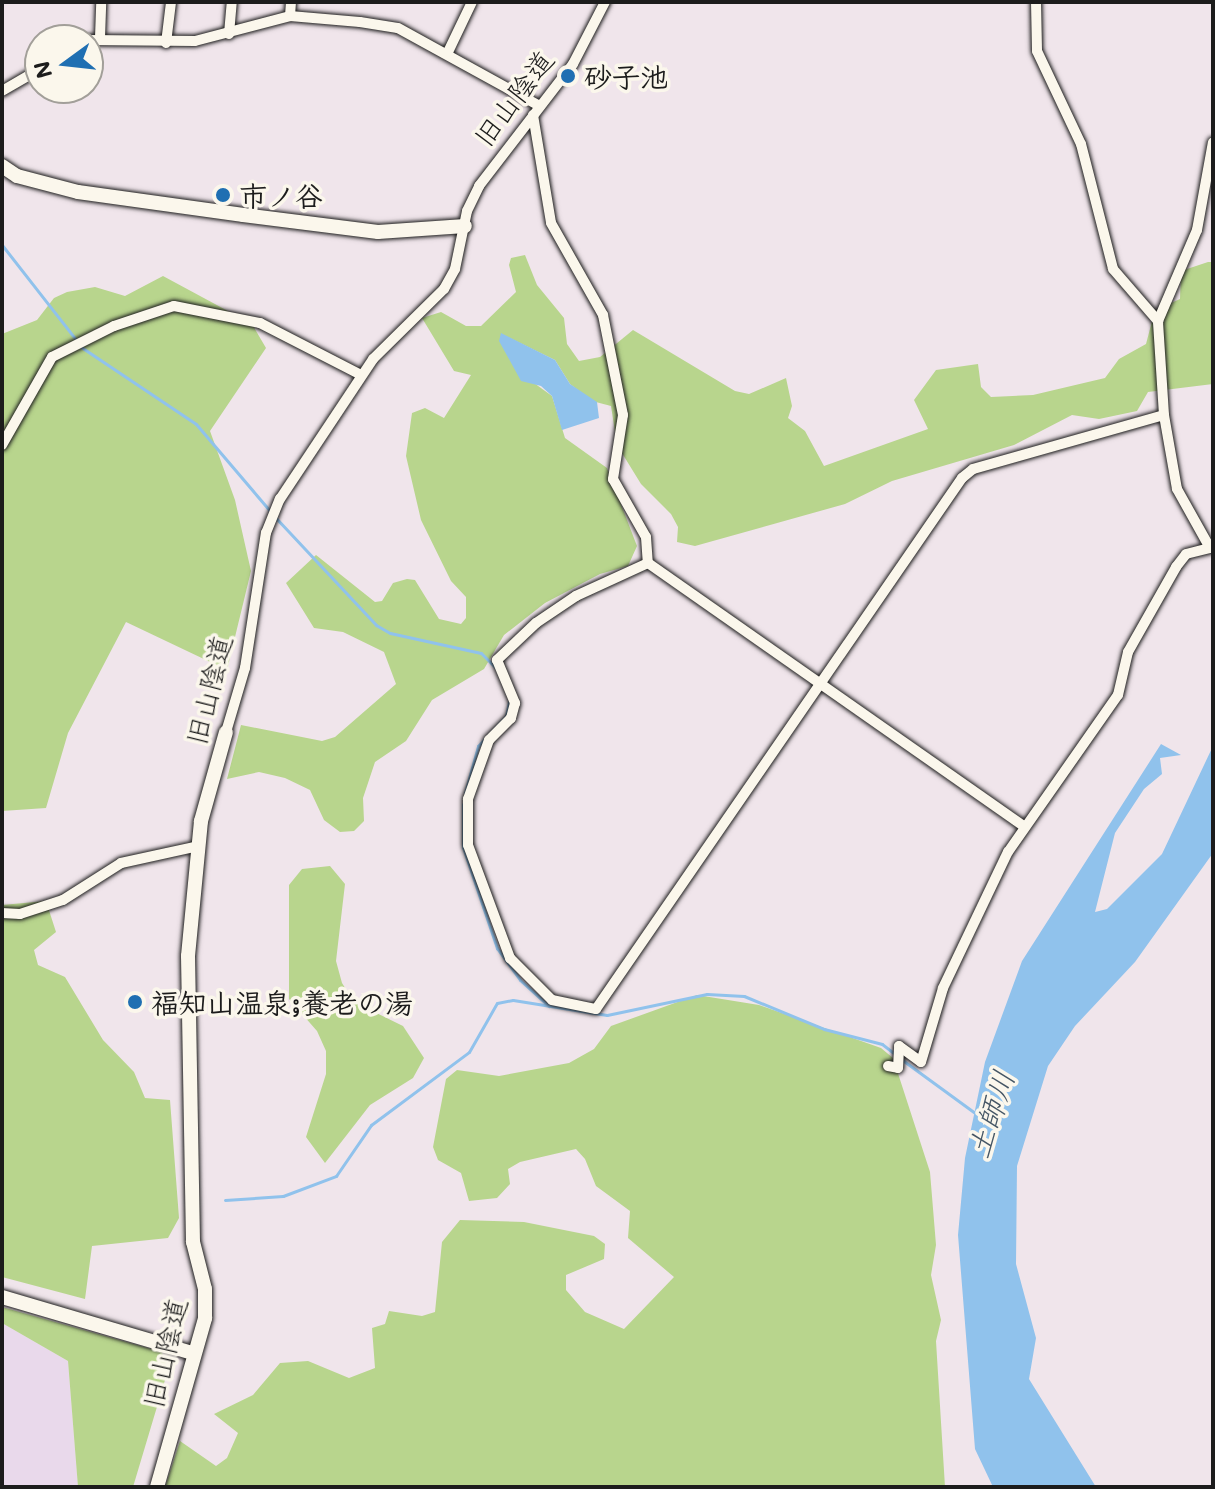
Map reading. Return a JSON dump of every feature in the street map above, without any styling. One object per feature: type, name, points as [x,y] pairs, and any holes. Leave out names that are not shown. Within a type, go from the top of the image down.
[{"type":"street","points":[[100,24],[101,2]]},
{"type":"street","points":[[166,43],[171,2]]},
{"type":"street","points":[[229,34],[232,2]]},
{"type":"street","points":[[290,16],[291,2]]},
{"type":"street","points":[[448,52],[472,2]]},
{"type":"street","name":"旧山陰道","points":[[157,1487],[192,1353],[205,1318],[205,1289],[193,1242],[189,1048],[188,956],[198,846],[245,668],[266,533],[280,499],[361,375],[444,289],[455,269],[479,186],[573,64],[605,2]]},
{"type":"street","points":[[1036,2],[1037,51],[1081,144],[1113,269],[1158,321]]},
{"type":"street","points":[[104,38],[166,43],[229,34],[290,16],[398,28],[448,52],[537,110],[551,223],[603,315],[623,415],[613,479],[646,537],[648,563]]},
{"type":"street","points":[[2,91],[24,78]]},
{"type":"street","points":[[888,1066],[898,1068],[899,1046],[921,1062],[960,946],[1023,826],[1118,695],[1128,652],[1176,567],[1186,554],[1210,548],[1177,489],[1164,415],[1158,321],[1197,230],[1213,142]]},
{"type":"street","points":[[2,166],[17,176],[78,192],[243,215],[378,232],[465,226]]},
{"type":"street","points":[[2,445],[52,357],[134,317],[174,306],[260,323],[361,375]]},
{"type":"street","points":[[648,563],[576,596],[536,623],[497,660],[515,703],[511,718],[489,740],[472,782],[468,845],[510,958],[552,1000],[596,1009],[973,469],[1164,415]]},
{"type":"street","points":[[648,563],[1023,826]]},
{"type":"street","points":[[2,913],[20,914],[63,900],[121,863],[198,846]]},
{"type":"street","points":[[2,1297],[192,1353]]},
{"type":"shaded area","points":[[2,1323],[68,1361],[78,1487],[2,1487]]},
{"type":"green space","points":[[525,255],[537,285],[564,318],[567,344],[579,361],[600,357],[633,330],[735,391],[749,394],[786,378],[792,406],[788,418],[805,431],[824,466],[928,429],[914,400],[936,370],[978,364],[981,387],[991,397],[1033,395],[1105,378],[1119,359],[1146,344],[1155,310],[1180,299],[1181,271],[1208,262],[1213,262],[1213,384],[1148,392],[1137,411],[1099,419],[1072,415],[1014,445],[892,481],[845,504],[695,546],[677,542],[678,527],[671,514],[641,484],[617,445],[611,406],[592,401],[570,384],[555,360],[501,334],[534,383],[552,396],[565,438],[607,468],[637,546],[628,566],[600,574],[545,603],[504,635],[484,669],[432,700],[406,741],[375,762],[363,798],[364,821],[354,831],[340,832],[324,820],[310,790],[285,778],[259,772],[227,779],[241,725],[322,741],[335,737],[396,684],[384,652],[343,632],[314,628],[286,583],[316,555],[375,602],[382,601],[393,583],[415,580],[439,619],[461,624],[466,618],[466,597],[451,581],[421,520],[406,456],[412,413],[425,408],[444,418],[471,375],[454,371],[422,318],[441,312],[466,326],[481,326],[516,292],[509,265],[511,258]]},
{"type":"green space","points":[[163,276],[252,324],[266,348],[210,431],[235,500],[251,571],[227,670],[126,622],[68,733],[46,808],[2,811],[2,334],[37,320],[54,298],[67,292],[95,287],[125,296]]},
{"type":"green space","points":[[330,866],[345,884],[336,961],[342,983],[354,1002],[403,1026],[424,1058],[413,1078],[370,1105],[325,1163],[306,1137],[326,1074],[326,1051],[317,1031],[289,999],[289,885],[302,869]]},
{"type":"green space","points":[[46,901],[56,932],[34,950],[38,965],[65,977],[103,1040],[134,1072],[145,1098],[170,1100],[179,1218],[168,1238],[92,1246],[85,1299],[2,1277],[2,905]]},
{"type":"green space","points":[[697,995],[759,1005],[881,1048],[893,1058],[930,1172],[936,1245],[931,1275],[941,1320],[936,1341],[945,1487],[165,1487],[180,1441],[216,1466],[227,1458],[238,1433],[214,1414],[253,1395],[280,1363],[308,1361],[349,1378],[375,1368],[372,1328],[385,1324],[389,1311],[422,1316],[435,1312],[442,1242],[460,1220],[524,1222],[594,1236],[605,1244],[604,1259],[566,1275],[566,1290],[585,1312],[624,1329],[674,1277],[628,1238],[630,1211],[596,1186],[585,1159],[576,1149],[520,1162],[508,1169],[510,1184],[497,1198],[469,1201],[461,1173],[438,1160],[433,1147],[446,1079],[457,1070],[499,1076],[569,1063],[594,1049],[611,1026]]},
{"type":"green space","points":[[2,1307],[162,1352],[168,1370],[133,1487],[78,1487],[68,1361],[2,1323]]},
{"type":"water","points":[[501,333],[555,360],[570,384],[597,402],[599,418],[562,430],[552,396],[541,386],[521,381],[499,341]]},
{"type":"water","name":"土師川","points":[[1161,744],[1181,755],[1160,758],[1162,774],[1144,789],[1115,833],[1095,912],[1107,909],[1162,854],[1213,746],[1213,853],[1135,962],[1075,1026],[1048,1066],[1017,1166],[1016,1264],[1036,1338],[1029,1379],[1096,1487],[993,1487],[975,1449],[958,1235],[965,1158],[985,1062],[1022,961]]},
{"type":"waterway","points":[[2,245],[77,341]]},
{"type":"waterway","points":[[81,347],[196,424],[270,511]]},
{"type":"waterway","points":[[275,517],[376,625],[390,633],[481,653],[497,669]]},
{"type":"waterway","points":[[465,793],[478,746],[506,716],[509,702]]},
{"type":"waterway","points":[[463,804],[463,847],[497,948],[520,980],[549,1006]]},
{"type":"waterway","points":[[225,1200],[283,1196],[336,1176],[371,1125],[469,1052],[497,1003],[513,1000],[607,1015],[707,994],[744,996],[824,1029],[882,1044],[895,1054]]},
{"type":"waterway","name":"土師川","points":[[901,1059],[975,1113]]},
{"type":"place","name":"砂子池","points":[[568,76]]},
{"type":"place","name":"市ノ谷","points":[[223,195]]},
{"type":"place","name":"福知山温泉;養老の湯","points":[[135,1002]]}]
